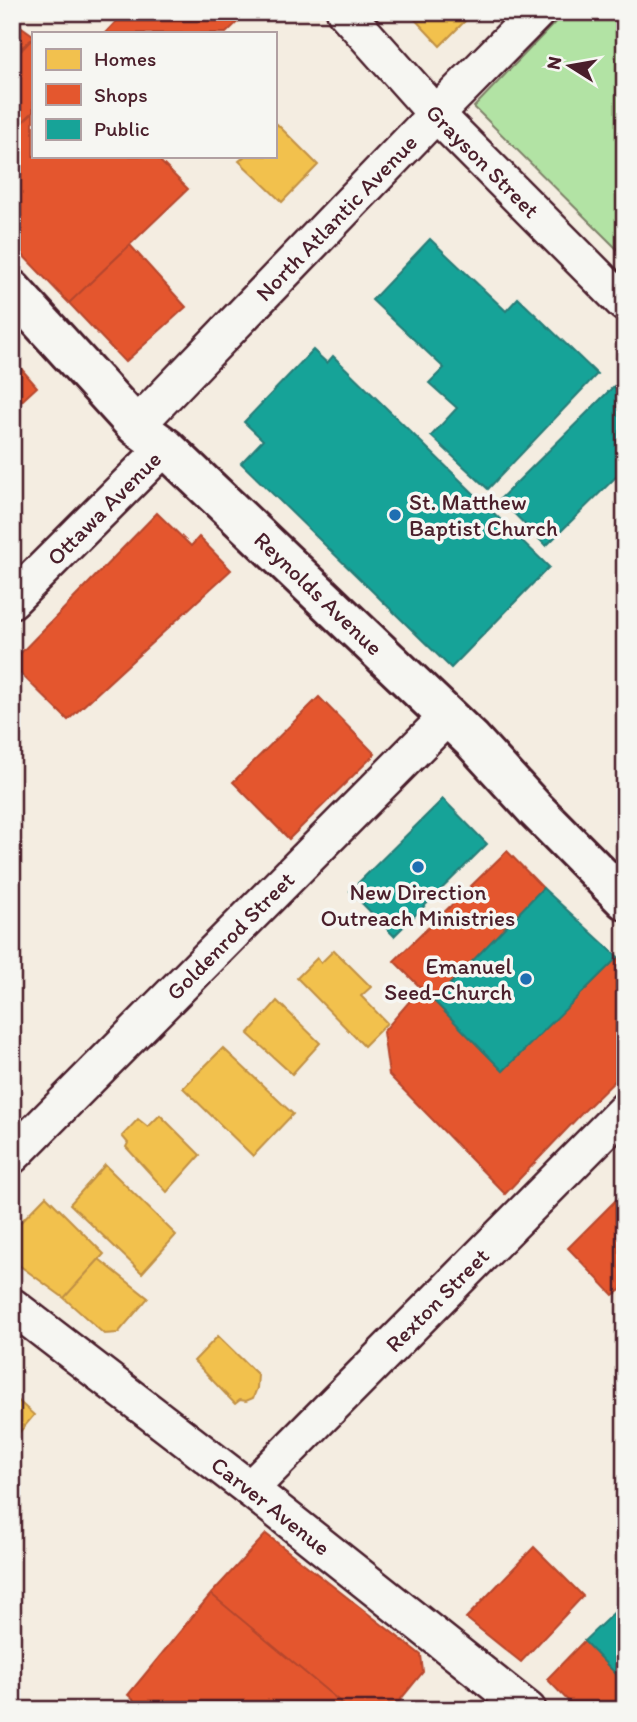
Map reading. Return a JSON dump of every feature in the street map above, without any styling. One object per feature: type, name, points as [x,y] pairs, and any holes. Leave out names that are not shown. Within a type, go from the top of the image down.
[{"type":"street","name":"Grayson Street","points":[[345,12],[436,114],[625,304]]},
{"type":"street","name":"North Atlantic Avenue","points":[[150,436],[436,114],[537,12]]},
{"type":"street","name":"Reynolds Avenue","points":[[12,290],[150,436],[472,740],[534,809],[625,900]]},
{"type":"street","name":"Ottawa Avenue","points":[[12,600],[150,436]]},
{"type":"street","name":"Goldenrod Street","points":[[12,1156],[447,717]]},
{"type":"street","name":"Rexton Street","points":[[250,1489],[625,1110]]},
{"type":"street","name":"Carver Avenue","points":[[12,1306],[250,1489],[527,1710]]},
{"type":"green space","points":[[565,12],[625,12],[625,257],[474,107]]},
{"type":"building: Homes","points":[[408,12],[474,12],[440,46]]},
{"type":"building: Homes","points":[[276,125],[318,165],[282,202],[239,161],[243,158],[276,158]]},
{"type":"building: Homes","points":[[334,950],[371,987],[361,996],[387,1023],[364,1046],[297,978],[317,958],[321,963]]},
{"type":"building: Homes","points":[[277,1001],[320,1043],[292,1074],[248,1034]]},
{"type":"building: Homes","points":[[223,1048],[293,1114],[253,1156],[183,1088]]},
{"type":"building: Homes","points":[[160,1115],[200,1155],[167,1192],[126,1147],[128,1143],[122,1136],[138,1119],[148,1127]]},
{"type":"building: Homes","points":[[105,1165],[176,1235],[142,1273],[70,1204]]},
{"type":"building: Homes","points":[[46,1196],[104,1254],[64,1298],[12,1260],[12,1231]]},
{"type":"building: Homes","points":[[99,1259],[148,1298],[118,1333],[104,1334],[64,1298]]},
{"type":"building: Homes","points":[[218,1336],[258,1375],[253,1398],[240,1400],[235,1404],[194,1361]]},
{"type":"building: Homes","points":[[12,1395],[34,1415],[12,1441]]},
{"type":"building: Shops","points":[[125,12],[248,12],[227,32],[106,32]]},
{"type":"building: Shops","points":[[12,20],[32,34],[32,39],[12,56]]},
{"type":"building: Shops","points":[[32,39],[32,113],[12,132],[12,60]]},
{"type":"building: Shops","points":[[32,113],[32,158],[157,158],[188,189],[69,303],[12,244],[12,132]]},
{"type":"building: Shops","points":[[130,245],[186,307],[125,362],[69,303]]},
{"type":"building: Shops","points":[[12,358],[37,387],[12,410]]},
{"type":"building: Shops","points":[[157,513],[191,546],[199,537],[231,570],[68,720],[12,662]]},
{"type":"building: Shops","points":[[319,697],[375,754],[289,839],[233,782]]},
{"type":"building: Shops","points":[[507,851],[543,888],[434,1001],[394,961]]},
{"type":"building: Shops","points":[[618,957],[625,965],[625,1071],[505,1194],[389,1075],[383,1032],[421,988],[503,1071]]},
{"type":"building: Shops","points":[[625,1191],[625,1287],[613,1295],[568,1248]]},
{"type":"building: Shops","points":[[266,1534],[421,1655],[423,1672],[392,1710],[350,1710],[211,1594]]},
{"type":"building: Shops","points":[[534,1547],[583,1596],[521,1662],[466,1618]]},
{"type":"building: Shops","points":[[211,1594],[350,1710],[145,1710],[128,1695]]},
{"type":"building: Shops","points":[[584,1641],[625,1683],[625,1710],[577,1710],[547,1679]]},
{"type":"building: Public","points":[[430,239],[506,311],[518,298],[597,374],[488,489],[431,436],[457,408],[429,383],[444,368],[372,300]]},
{"type":"building: Public","name":"St. Matthew Baptist Church","points":[[313,350],[327,363],[333,356],[549,567],[451,668],[241,463],[263,440],[244,422]]},
{"type":"building: Public","points":[[614,386],[625,398],[625,468],[546,546],[500,499]]},
{"type":"building: Public","name":"New Direction Outreach Ministries","points":[[443,799],[487,844],[394,936],[350,891]]},
{"type":"building: Public","name":"Emanuel Seed-Church","points":[[543,888],[618,957],[503,1071],[434,1001]]},
{"type":"building: Public","points":[[625,1602],[625,1683],[584,1641]]},
{"type":"place","name":"St. Matthew Baptist Church","points":[[395,515]]},
{"type":"place","name":"New Direction Outreach Ministries","points":[[418,867]]},
{"type":"place","name":"Emanuel Seed-Church","points":[[526,979]]}]
